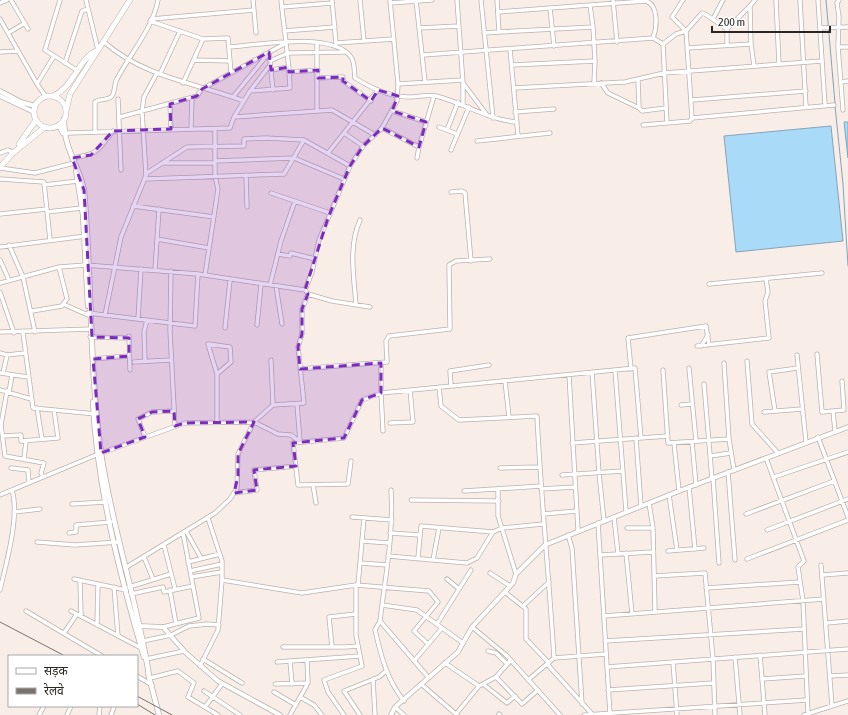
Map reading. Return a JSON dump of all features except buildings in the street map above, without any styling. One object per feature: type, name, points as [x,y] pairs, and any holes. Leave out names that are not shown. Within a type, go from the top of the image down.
[{"type":"main road","points":[[64,135],[64,119],[70,94],[130,0]]},
{"type":"main road","points":[[64,119],[59,125],[49,127],[45,126],[36,120],[34,112],[35,106],[46,96],[53,96],[63,91],[90,53],[98,50]]},
{"type":"main road","points":[[53,96],[62,101],[66,111]]},
{"type":"main road","points":[[0,168],[13,153],[36,120]]},
{"type":"main road","points":[[59,125],[76,169],[86,236]]},
{"type":"main road","points":[[13,153],[45,126]]},
{"type":"main road","points":[[76,169],[81,176],[84,190],[95,414]]},
{"type":"main road","points":[[91,337],[95,414],[99,454],[106,502],[117,543]]},
{"type":"main road","points":[[99,454],[117,543],[137,626],[143,641],[149,676]]},
{"type":"main road","points":[[128,588],[131,594],[141,648],[159,715]]},
{"type":"street","points":[[0,3],[7,0]]},
{"type":"street","points":[[11,0],[28,29]]},
{"type":"street","points":[[60,0],[45,50],[78,71]]},
{"type":"street","points":[[86,0],[98,50]]},
{"type":"street","points":[[95,132],[95,102],[110,98],[113,95],[116,81],[150,20],[158,0]]},
{"type":"street","points":[[253,0],[256,33]]},
{"type":"street","points":[[250,91],[290,88],[288,53],[281,0]]},
{"type":"street","points":[[360,0],[364,41]]},
{"type":"street","points":[[123,569],[208,518],[230,499],[234,493],[238,476],[238,454],[254,422],[273,405],[304,403],[298,347],[302,334],[302,309],[319,240],[350,166],[364,146],[382,128],[392,111],[398,96],[390,1],[432,0]]},
{"type":"street","points":[[457,0],[463,82],[463,104]]},
{"type":"street","points":[[481,0],[493,118]]},
{"type":"street","points":[[497,0],[499,32]]},
{"type":"street","points":[[683,0],[672,17],[686,31],[692,100],[692,118]]},
{"type":"street","points":[[713,19],[723,0]]},
{"type":"street","points":[[776,0],[779,64]]},
{"type":"street","points":[[800,0],[806,107]]},
{"type":"street","points":[[818,0],[825,105]]},
{"type":"street","points":[[839,0],[838,47],[843,110]]},
{"type":"street","points":[[282,7],[332,1],[336,43],[394,40]]},
{"type":"street","points":[[416,1],[424,55],[426,82]]},
{"type":"street","points":[[498,12],[590,5],[599,2],[646,1],[652,4],[654,8],[664,74],[667,123]]},
{"type":"street","points":[[728,45],[727,29],[755,1]]},
{"type":"street","points":[[613,2],[617,42]]},
{"type":"street","points":[[590,5],[595,43],[594,83]]},
{"type":"street","points":[[750,6],[751,44],[754,66]]},
{"type":"street","points":[[550,8],[554,46]]},
{"type":"street","points":[[65,63],[82,12],[88,9]]},
{"type":"street","points":[[150,20],[254,10]]},
{"type":"street","points":[[424,55],[595,43],[658,41],[686,31],[702,13],[727,29]]},
{"type":"street","points":[[0,20],[37,84],[46,96]]},
{"type":"street","points":[[150,20],[203,39],[228,38],[231,73]]},
{"type":"street","points":[[8,33],[25,23]]},
{"type":"street","points":[[419,28],[459,26]]},
{"type":"street","points":[[284,31],[335,27]]},
{"type":"street","points":[[484,33],[593,27]]},
{"type":"street","points":[[820,28],[848,27]]},
{"type":"street","points":[[145,178],[142,111],[144,97],[180,31]]},
{"type":"street","points":[[183,83],[203,39]]},
{"type":"street","points":[[228,46],[272,44],[300,40],[327,44],[346,52],[352,58],[355,78],[378,90],[398,96],[434,96],[458,102],[493,118],[517,122]]},
{"type":"street","points":[[104,42],[128,60],[158,73],[183,83],[202,89],[214,90],[244,101]]},
{"type":"street","points":[[120,117],[197,96],[202,89],[286,42]]},
{"type":"street","points":[[317,43],[317,111]]},
{"type":"street","points":[[687,48],[751,44]]},
{"type":"street","points":[[838,47],[848,47]]},
{"type":"street","points":[[510,49],[518,136]]},
{"type":"street","points":[[0,52],[18,51]]},
{"type":"street","points":[[269,52],[273,90]]},
{"type":"street","points":[[233,97],[269,52]]},
{"type":"street","points":[[64,135],[69,132],[230,128],[234,117],[250,91],[270,63],[288,53],[346,52]]},
{"type":"street","points":[[37,84],[54,56]]},
{"type":"street","points":[[194,60],[230,61]]},
{"type":"street","points":[[512,65],[595,61]]},
{"type":"street","points":[[514,88],[638,80],[664,74],[822,61]]},
{"type":"street","points":[[271,70],[318,70]]},
{"type":"street","points":[[318,78],[343,77],[343,81],[370,101]]},
{"type":"street","points":[[638,80],[639,108]]},
{"type":"street","points":[[841,82],[848,81]]},
{"type":"street","points":[[398,84],[463,82]]},
{"type":"street","points":[[463,82],[488,116]]},
{"type":"street","points":[[601,83],[608,93],[639,108],[642,111],[666,108]]},
{"type":"street","points":[[328,153],[378,90]]},
{"type":"street","points":[[0,91],[21,102],[35,106]]},
{"type":"street","points":[[692,100],[806,91]]},
{"type":"street","points":[[0,96],[34,112]]},
{"type":"street","points":[[417,158],[434,96]]},
{"type":"street","points":[[191,129],[192,98]]},
{"type":"street","points":[[118,99],[120,117],[119,131],[121,170]]},
{"type":"street","points":[[447,130],[458,102]]},
{"type":"street","points":[[170,104],[171,129]]},
{"type":"street","points":[[643,125],[690,121],[692,118],[834,105]]},
{"type":"street","points":[[451,150],[470,107]]},
{"type":"street","points":[[515,112],[554,109]]},
{"type":"street","points":[[234,117],[332,110],[375,135]]},
{"type":"street","points":[[392,111],[426,122]]},
{"type":"street","points":[[439,127],[457,134]]},
{"type":"street","points":[[205,275],[218,189],[215,176],[215,128]]},
{"type":"street","points":[[382,128],[420,147]]},
{"type":"street","points":[[0,168],[35,173],[91,155],[98,150],[113,131]]},
{"type":"street","points":[[344,133],[364,146]]},
{"type":"street","points":[[477,141],[550,133]]},
{"type":"street","points":[[105,315],[121,237],[145,178],[148,173],[187,147],[244,146],[244,139],[258,138],[304,140],[350,166]]},
{"type":"street","points":[[145,178],[284,174],[304,140]]},
{"type":"street","points":[[0,153],[8,150],[13,153]]},
{"type":"street","points":[[162,163],[294,158],[344,180]]},
{"type":"street","points":[[246,175],[247,207]]},
{"type":"street","points":[[0,179],[44,182],[50,240]]},
{"type":"street","points":[[44,185],[78,181]]},
{"type":"street","points":[[452,192],[462,191],[465,193],[471,261]]},
{"type":"street","points":[[271,193],[330,213]]},
{"type":"street","points":[[270,285],[278,254],[295,202]]},
{"type":"street","points":[[133,206],[214,217]]},
{"type":"street","points":[[0,214],[82,208]]},
{"type":"street","points":[[154,270],[158,209]]},
{"type":"street","points":[[356,305],[352,248],[360,220]]},
{"type":"street","points":[[0,247],[86,236]]},
{"type":"street","points":[[156,239],[209,248]]},
{"type":"street","points":[[9,245],[23,277],[32,311],[35,332]]},
{"type":"street","points":[[278,254],[290,256],[291,253],[315,259]]},
{"type":"street","points":[[300,369],[386,362],[386,341],[389,336],[450,329],[449,264],[456,261],[490,259]]},
{"type":"street","points":[[0,260],[8,280]]},
{"type":"street","points":[[0,283],[59,267],[87,266],[171,271],[276,286],[306,292],[332,302],[370,307]]},
{"type":"street","points":[[32,311],[62,306],[67,299],[59,267]]},
{"type":"street","points":[[138,319],[140,269]]},
{"type":"street","points":[[171,271],[170,323],[175,426]]},
{"type":"street","points":[[709,284],[822,273]]},
{"type":"street","points":[[63,304],[89,314],[195,326],[198,274]]},
{"type":"street","points":[[708,335],[699,346],[769,338],[765,301],[768,292],[766,279]]},
{"type":"street","points":[[225,328],[230,280]]},
{"type":"street","points":[[257,325],[261,284]]},
{"type":"street","points":[[276,286],[282,324]]},
{"type":"street","points":[[0,292],[14,332]]},
{"type":"street","points":[[145,362],[144,332],[147,320]]},
{"type":"street","points":[[631,368],[628,338],[706,326],[710,345]]},
{"type":"street","points":[[0,332],[23,333],[90,329]]},
{"type":"street","points":[[23,333],[33,408],[95,414]]},
{"type":"street","points":[[91,337],[129,337],[130,370]]},
{"type":"street","points":[[217,374],[231,362],[230,346],[208,344],[217,374],[217,422]]},
{"type":"street","points":[[0,353],[25,353]]},
{"type":"street","points":[[7,354],[1,373],[28,378]]},
{"type":"street","points":[[818,354],[822,412],[844,410],[842,381]]},
{"type":"street","points":[[797,355],[806,442]]},
{"type":"street","points":[[93,360],[129,356]]},
{"type":"street","points":[[134,362],[171,360]]},
{"type":"street","points":[[271,360],[273,405]]},
{"type":"street","points":[[747,361],[752,424],[778,453]]},
{"type":"street","points":[[382,363],[381,393],[383,431]]},
{"type":"street","points":[[724,363],[729,439],[734,470]]},
{"type":"street","points":[[451,386],[450,371],[489,365]]},
{"type":"street","points":[[351,461],[348,484],[298,486],[293,443],[344,438],[362,400],[381,393],[631,368],[635,368],[641,438]]},
{"type":"street","points":[[689,368],[696,485]]},
{"type":"street","points":[[775,411],[769,372],[798,368]]},
{"type":"street","points":[[614,370],[626,512]]},
{"type":"street","points":[[663,370],[668,443],[729,439]]},
{"type":"street","points":[[592,372],[596,441],[604,521]]},
{"type":"street","points":[[12,375],[0,425],[3,436],[2,445],[5,456],[44,463],[41,473],[43,478]]},
{"type":"street","points":[[569,375],[578,530]]},
{"type":"street","points":[[505,381],[509,417]]},
{"type":"street","points":[[704,384],[719,563]]},
{"type":"street","points":[[439,387],[441,406],[459,420],[537,416],[543,524],[549,582],[554,658]]},
{"type":"street","points":[[0,390],[31,399]]},
{"type":"street","points":[[390,423],[413,422],[410,390]]},
{"type":"street","points":[[296,404],[300,442]]},
{"type":"street","points":[[681,405],[692,404]]},
{"type":"street","points":[[37,408],[42,439]]},
{"type":"street","points":[[764,412],[802,409]]},
{"type":"street","points":[[3,436],[21,434],[21,441],[58,438],[54,410]]},
{"type":"street","points":[[145,437],[138,419],[152,412],[174,411]]},
{"type":"street","points":[[833,411],[835,431]]},
{"type":"street","points":[[0,496],[99,454],[185,423],[254,422],[278,434],[290,435],[300,442]]},
{"type":"street","points":[[391,715],[395,707],[404,701],[428,677],[458,652],[472,627],[510,586],[516,574],[545,545],[578,530],[818,437],[848,427]]},
{"type":"street","points":[[572,443],[668,436]]},
{"type":"street","points":[[747,559],[797,541],[848,519],[818,437]]},
{"type":"street","points":[[636,438],[641,506]]},
{"type":"street","points":[[24,459],[26,441]]},
{"type":"street","points":[[674,443],[679,491]]},
{"type":"street","points":[[774,477],[848,452]]},
{"type":"street","points":[[710,456],[732,454]]},
{"type":"street","points":[[766,458],[804,561],[798,567],[806,652],[806,714],[848,701]]},
{"type":"street","points":[[234,493],[257,490],[254,470],[296,466]]},
{"type":"street","points":[[500,468],[539,467]]},
{"type":"street","points":[[10,468],[28,470],[29,483]]},
{"type":"street","points":[[562,475],[623,471]]},
{"type":"street","points":[[728,472],[735,560]]},
{"type":"street","points":[[746,514],[834,481]]},
{"type":"street","points":[[313,485],[316,503]]},
{"type":"street","points":[[464,491],[541,487],[575,487]]},
{"type":"street","points":[[689,487],[695,549]]},
{"type":"street","points":[[498,489],[498,516],[516,574]]},
{"type":"street","points":[[0,590],[10,546],[15,499],[12,490]]},
{"type":"street","points":[[391,490],[392,520],[380,621],[376,630],[386,671],[397,692],[404,701]]},
{"type":"street","points":[[669,495],[676,550]]},
{"type":"street","points":[[767,530],[848,499]]},
{"type":"street","points":[[411,500],[499,501]]},
{"type":"street","points":[[72,504],[106,502]]},
{"type":"street","points":[[649,503],[653,528],[652,552],[655,612]]},
{"type":"street","points":[[14,512],[40,509]]},
{"type":"street","points":[[543,514],[577,511]]},
{"type":"street","points":[[614,516],[618,554]]},
{"type":"street","points":[[352,517],[392,520]]},
{"type":"street","points":[[200,666],[218,630],[222,580],[222,564],[220,554],[208,518]]},
{"type":"street","points":[[344,715],[328,692],[324,680],[362,666],[358,646],[356,614],[357,585],[364,518]]},
{"type":"street","points":[[69,533],[76,532],[76,525],[111,522]]},
{"type":"street","points":[[598,523],[610,714]]},
{"type":"street","points":[[418,558],[421,526],[493,532],[502,528],[543,524]]},
{"type":"street","points":[[433,560],[439,528]]},
{"type":"street","points":[[627,528],[653,528]]},
{"type":"street","points":[[185,532],[202,558]]},
{"type":"street","points":[[137,626],[163,627],[199,618],[188,562],[185,532]]},
{"type":"street","points":[[388,556],[467,563],[477,558],[493,532]]},
{"type":"street","points":[[390,533],[420,535]]},
{"type":"street","points":[[568,535],[572,548],[582,704]]},
{"type":"street","points":[[362,541],[389,543]]},
{"type":"street","points":[[37,542],[75,545],[117,543]]},
{"type":"street","points":[[164,545],[176,589]]},
{"type":"street","points":[[668,551],[704,548]]},
{"type":"street","points":[[601,555],[652,552]]},
{"type":"street","points":[[626,553],[632,614]]},
{"type":"street","points":[[188,562],[220,554]]},
{"type":"street","points":[[144,557],[153,579]]},
{"type":"street","points":[[360,563],[386,565]]},
{"type":"street","points":[[190,571],[222,564]]},
{"type":"street","points":[[822,565],[832,706]]},
{"type":"street","points":[[437,624],[471,570]]},
{"type":"street","points":[[191,577],[222,572]]},
{"type":"street","points":[[490,573],[510,586]]},
{"type":"street","points":[[822,576],[848,573]]},
{"type":"street","points":[[74,579],[114,587],[128,588],[171,574]]},
{"type":"street","points":[[654,576],[705,574],[713,659],[715,715]]},
{"type":"street","points":[[447,579],[460,589]]},
{"type":"street","points":[[64,633],[79,615],[80,580]]},
{"type":"street","points":[[222,580],[302,593],[357,585],[429,591],[438,602],[414,631],[428,644]]},
{"type":"street","points":[[523,606],[549,582]]},
{"type":"street","points":[[706,588],[800,582]]},
{"type":"street","points":[[97,625],[98,584]]},
{"type":"street","points":[[131,594],[163,587],[164,592],[193,586]]},
{"type":"street","points":[[114,587],[118,636]]},
{"type":"street","points":[[170,590],[176,624]]},
{"type":"street","points":[[505,592],[526,609],[526,639],[592,714]]},
{"type":"street","points":[[604,616],[824,599]]},
{"type":"street","points":[[382,605],[417,610],[464,642]]},
{"type":"street","points":[[26,611],[100,655]]},
{"type":"street","points":[[72,611],[141,648]]},
{"type":"street","points":[[332,647],[329,617],[356,614]]},
{"type":"street","points":[[380,621],[428,677]]},
{"type":"street","points":[[826,622],[848,621]]},
{"type":"street","points":[[143,641],[171,636],[189,626],[207,624],[219,625]]},
{"type":"street","points":[[163,627],[184,651],[222,684],[280,715]]},
{"type":"street","points":[[472,627],[511,660],[559,715]]},
{"type":"street","points":[[414,661],[442,628]]},
{"type":"street","points":[[605,641],[804,629]]},
{"type":"street","points":[[283,647],[358,646]]},
{"type":"street","points":[[607,667],[848,649]]},
{"type":"street","points":[[146,659],[184,651]]},
{"type":"street","points":[[488,651],[496,653],[507,664]]},
{"type":"street","points":[[528,680],[554,658],[606,654]]},
{"type":"street","points":[[760,655],[765,715]]},
{"type":"street","points":[[277,662],[360,656]]},
{"type":"street","points":[[735,657],[740,715]]},
{"type":"street","points":[[203,659],[242,683]]},
{"type":"street","points":[[290,715],[308,683],[307,660]]},
{"type":"street","points":[[421,684],[457,715],[481,685],[496,677],[511,660]]},
{"type":"street","points":[[290,661],[292,684]]},
{"type":"street","points":[[672,662],[677,715]]},
{"type":"street","points":[[445,663],[507,703],[515,696]]},
{"type":"street","points":[[149,676],[178,671],[194,683],[188,696],[218,715]]},
{"type":"street","points":[[360,715],[344,691],[373,680],[386,671]]},
{"type":"street","points":[[830,676],[848,675]]},
{"type":"street","points":[[762,679],[806,676]]},
{"type":"street","points":[[138,677],[152,685]]},
{"type":"street","points":[[496,677],[522,704],[538,690]]},
{"type":"street","points":[[373,680],[375,715]]},
{"type":"street","points":[[275,684],[308,683]]},
{"type":"street","points":[[608,690],[714,683]]},
{"type":"street","points":[[205,707],[222,684]]},
{"type":"street","points":[[204,691],[240,715]]},
{"type":"street","points":[[274,692],[296,705]]},
{"type":"street","points":[[300,697],[314,706],[322,715]]},
{"type":"street","points":[[584,715],[807,700]]},
{"type":"street","points":[[111,715],[114,707]]},
{"type":"street","points":[[395,707],[404,715]]},
{"type":"street","points":[[655,710],[656,715]]},
{"type":"highlighted area","points":[[269,52],[271,70],[289,67],[289,72],[318,70],[318,78],[343,77],[343,81],[371,101],[378,90],[398,96],[392,111],[426,122],[419,147],[382,128],[363,146],[350,166],[328,218],[305,290],[308,294],[302,309],[302,334],[298,347],[300,369],[381,363],[381,393],[362,400],[344,438],[293,443],[296,466],[254,470],[257,490],[234,493],[238,476],[238,454],[254,422],[185,423],[175,426],[174,411],[152,412],[138,419],[145,437],[101,453],[93,359],[129,356],[129,338],[92,337],[84,190],[72,158],[91,155],[113,131],[171,129],[170,104],[197,96],[202,89]]},
{"type":"water","points":[[844,122],[848,122],[848,158]]},
{"type":"water","points":[[831,126],[843,241],[736,252],[724,136]]},
{"type":"waterway","points":[[826,0],[835,103]]},
{"type":"waterway","points":[[835,106],[843,184],[848,266]]},
{"type":"railway","points":[[0,622],[63,655]]},
{"type":"railway","points":[[138,697],[172,715]]},
{"type":"railway","points":[[138,705],[155,715]]}]
